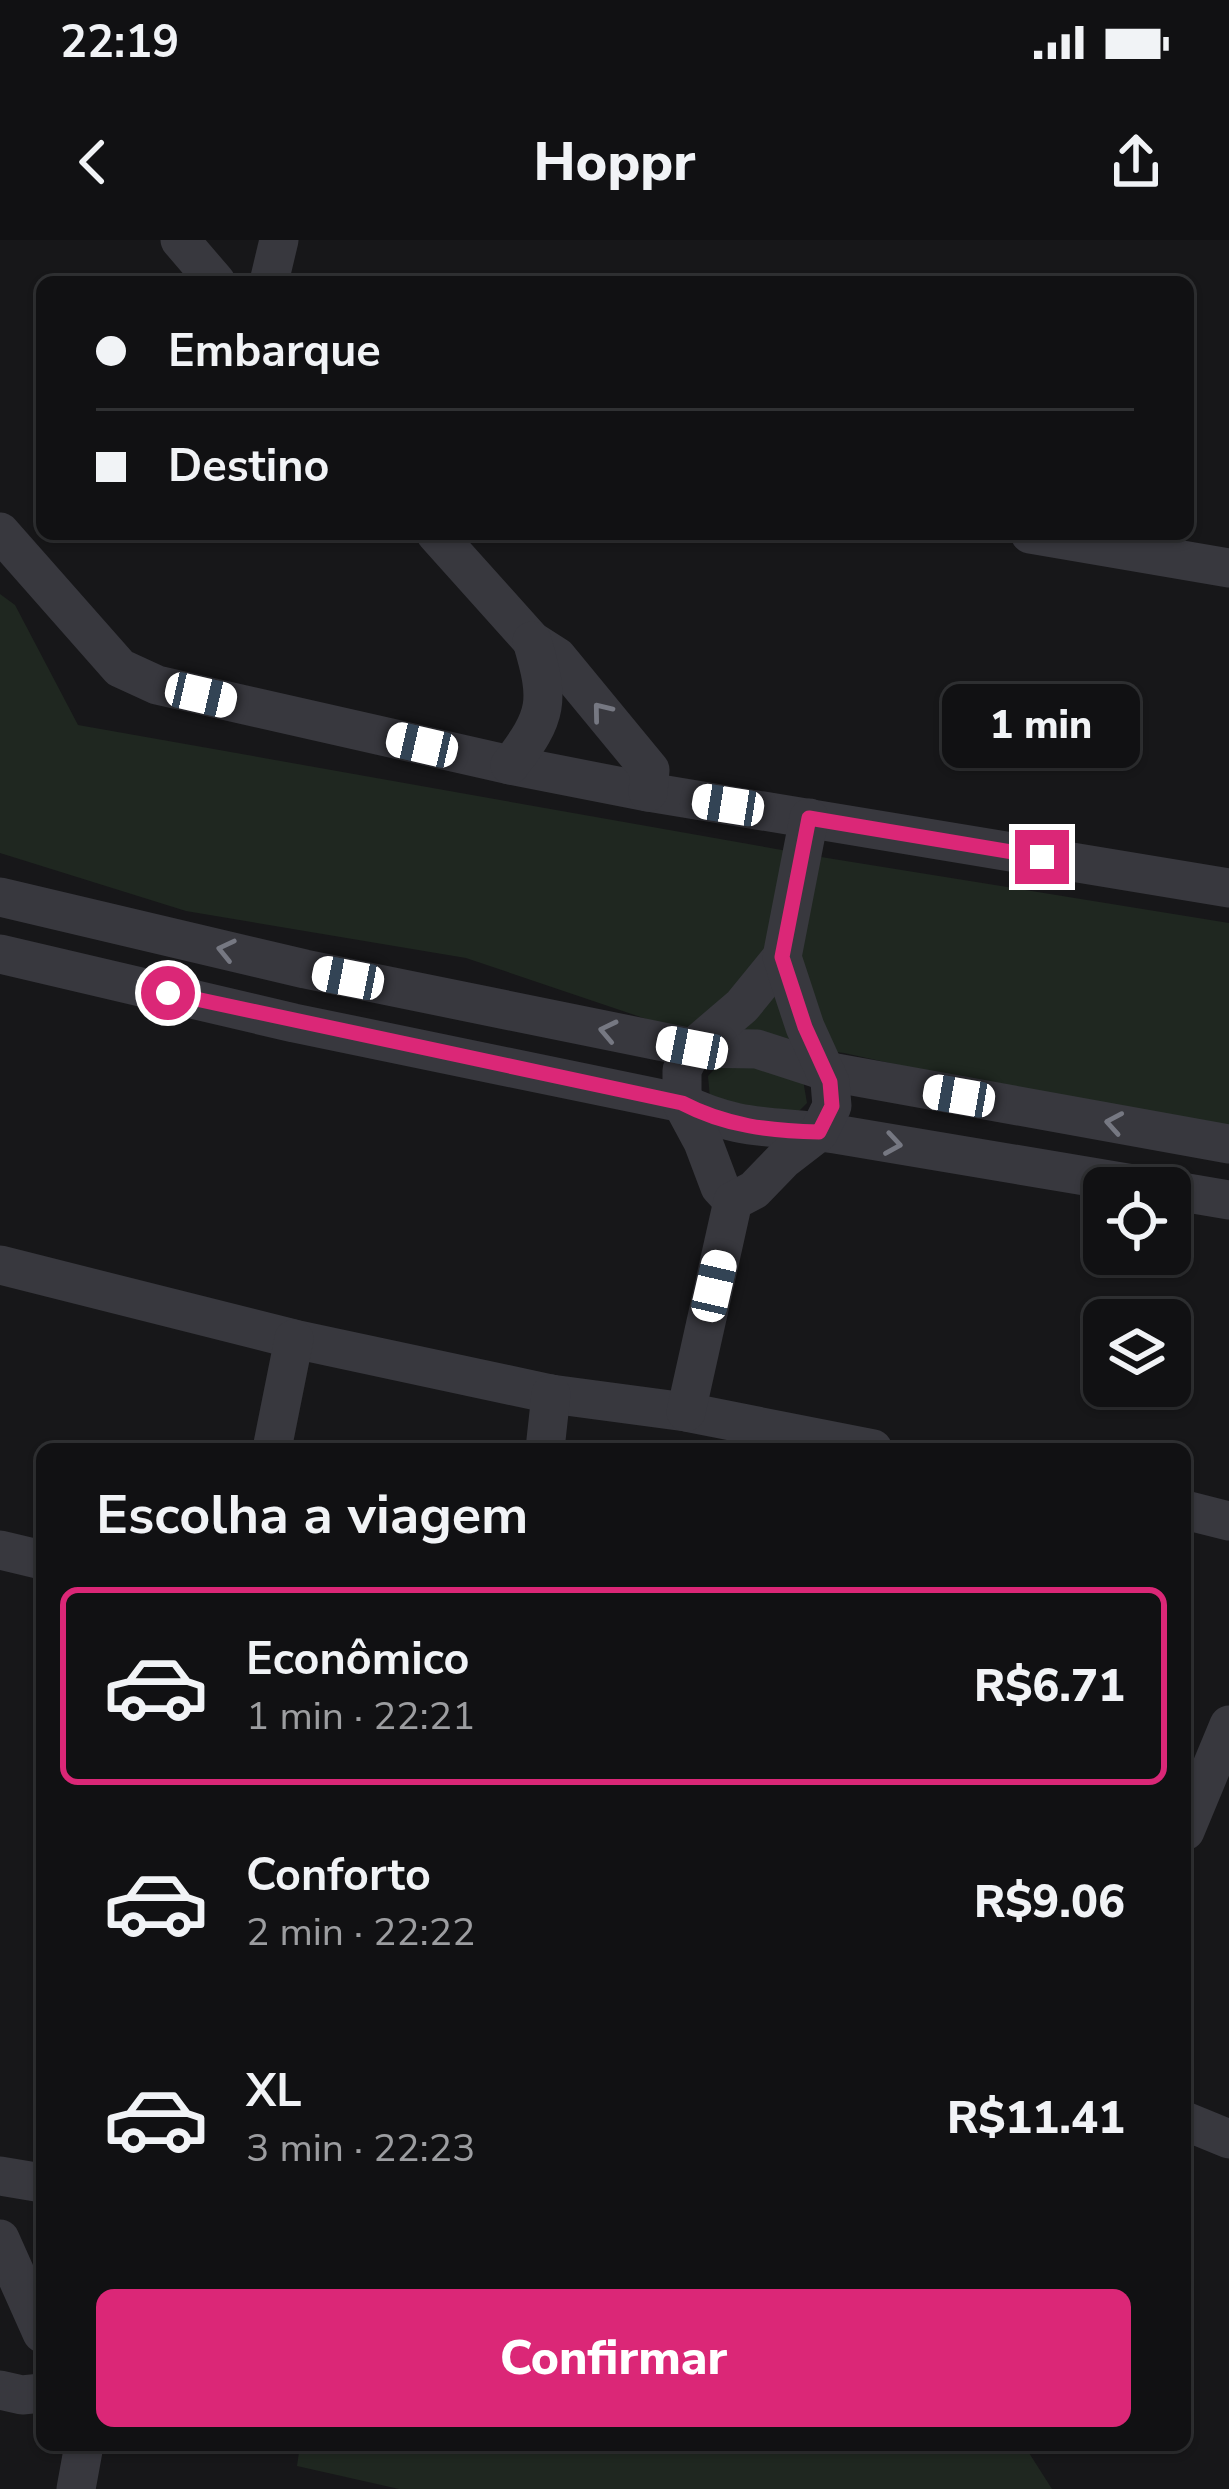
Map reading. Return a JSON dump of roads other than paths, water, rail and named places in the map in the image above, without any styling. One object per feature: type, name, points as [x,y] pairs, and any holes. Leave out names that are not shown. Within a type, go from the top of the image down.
[{"type":"street","points":[[196,259],[230,240]]},
{"type":"street","points":[[270,276],[279,240]]},
{"type":"street","points":[[0,532],[120,668],[157,685],[648,792],[1229,888]]},
{"type":"street","points":[[450,540],[532,641],[557,657],[650,770],[648,792]]},
{"type":"street","points":[[1065,540],[1229,568]]},
{"type":"street","points":[[510,765],[544,712],[532,641]]},
{"type":"street","points":[[733,1202],[720,1187],[682,1103],[682,1070],[692,1048],[742,1006],[782,957],[809,818]]},
{"type":"street","points":[[0,897],[305,969],[692,1048],[757,1049],[825,1071],[1229,1144]]},
{"type":"street","points":[[0,953],[294,1023],[682,1103],[743,1126],[819,1132],[1083,1176]]},
{"type":"street","points":[[686,1412],[733,1202],[754,1190],[819,1132],[832,1106],[825,1071],[782,957]]},
{"type":"street","points":[[1191,1194],[1229,1200]]},
{"type":"street","points":[[0,1265],[294,1339],[551,1394],[686,1412],[843,1443]]},
{"type":"street","points":[[273,1443],[294,1339]]},
{"type":"street","points":[[545,1443],[551,1394]]},
{"type":"street","points":[[1191,1512],[1229,1521]]},
{"type":"street","points":[[0,1550],[36,1559]]},
{"type":"street","points":[[1191,1807],[1229,1724]]},
{"type":"street","points":[[1191,2123],[1229,2139]]},
{"type":"street","points":[[0,2176],[36,2182]]},
{"type":"street","points":[[0,2239],[12,2308],[36,2328]]},
{"type":"street","points":[[0,2390],[36,2394]]},
{"type":"street","points":[[76,2489],[83,2451]]}]
